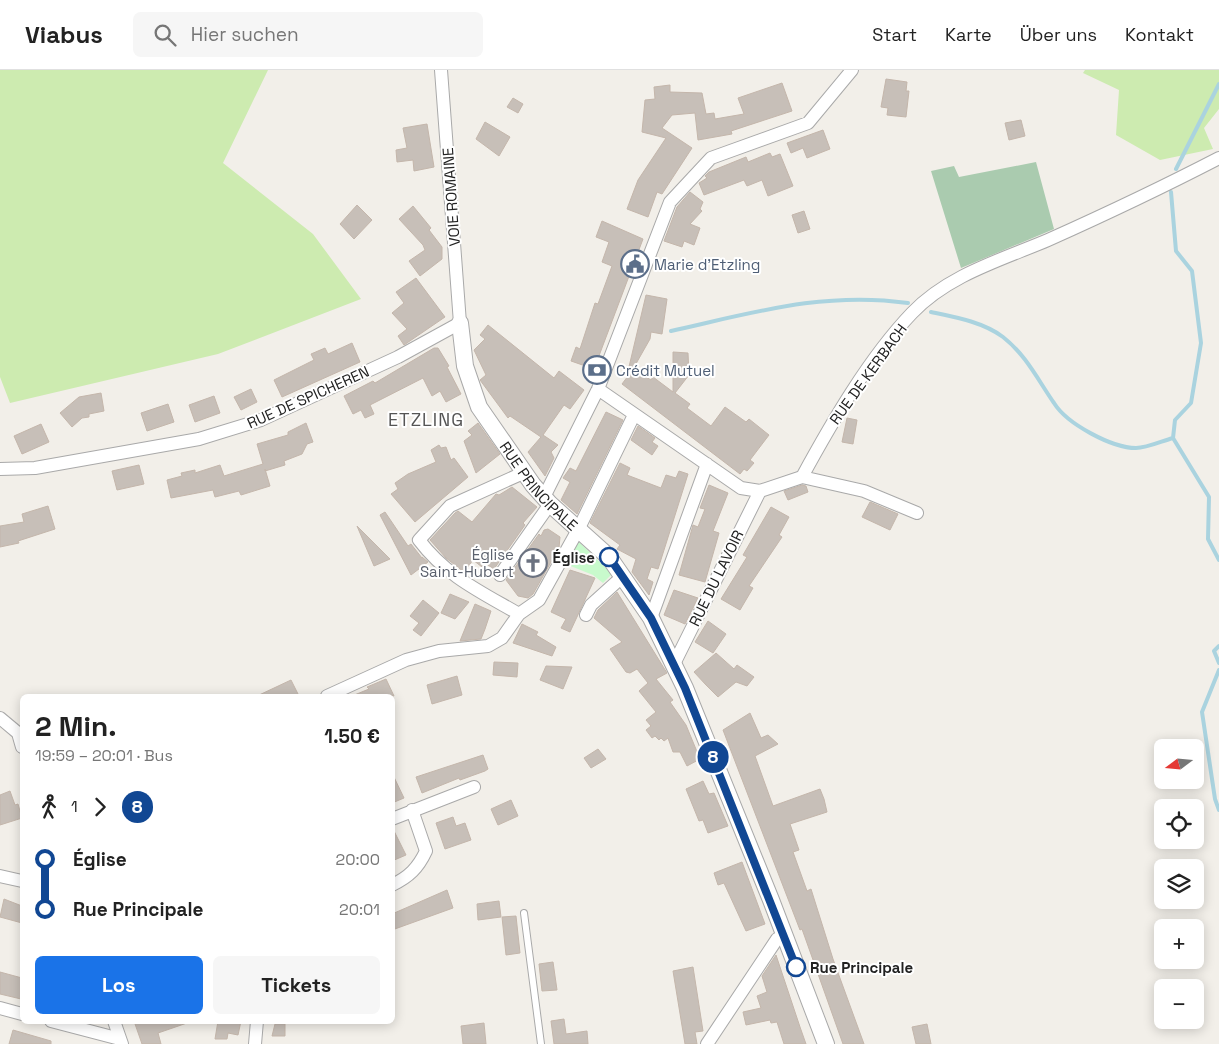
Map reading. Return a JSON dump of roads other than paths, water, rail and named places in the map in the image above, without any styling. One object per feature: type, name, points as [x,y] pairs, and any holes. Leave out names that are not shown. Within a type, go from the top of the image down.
[{"type":"street","name":"VOIE ROMAINE","points":[[441,70],[460,323]]},
{"type":"street","points":[[500,575],[547,501],[598,388],[670,202],[711,158],[808,123],[852,70]]},
{"type":"street","name":"RUE DE KERBACH","points":[[802,477],[830,425],[868,368],[912,312],[953,280],[1048,240],[1219,158]]},
{"type":"street","name":"RUE DE SPICHEREN","points":[[0,469],[35,468],[199,439],[261,420],[398,357],[460,323]]},
{"type":"street","name":"RUE PRINCIPALE","points":[[460,323],[465,366],[480,407],[523,473],[547,501],[609,557],[651,618],[685,688],[826,1044]]},
{"type":"street","points":[[598,388],[741,488],[760,491],[802,477],[864,491],[916,512]]},
{"type":"street","points":[[331,694],[406,660],[439,651],[488,646],[502,638],[519,614],[539,600],[579,528],[634,415]]},
{"type":"street","points":[[651,618],[707,464]]},
{"type":"street","points":[[519,614],[460,580],[434,559],[419,540],[450,506],[523,473]]},
{"type":"street","name":"RUE DU LAVOIR","points":[[673,666],[760,491]]},
{"type":"street","points":[[586,615],[592,606],[622,577]]},
{"type":"street","points":[[0,718],[18,733],[20,740]]},
{"type":"street","points":[[395,818],[474,787]]},
{"type":"street","points":[[395,884],[406,879],[419,866],[426,851],[412,810]]},
{"type":"street","points":[[0,876],[20,881]]},
{"type":"street","points":[[707,1044],[777,939],[784,935]]},
{"type":"street","points":[[0,1008],[20,1013]]},
{"type":"street","points":[[61,1024],[121,1042]]},
{"type":"street","points":[[115,1024],[121,1042]]},
{"type":"street","points":[[254,1044],[257,1024]]},
{"type":"lane","points":[[524,912],[541,1044]]},
{"type":"waterway","points":[[1176,169],[1219,84]]},
{"type":"waterway","points":[[1171,192],[1176,251],[1192,271],[1201,343],[1191,403],[1175,420],[1173,438],[1209,497],[1208,539],[1219,560]]},
{"type":"waterway","points":[[671,331],[759,311],[817,302],[877,300],[908,303]]},
{"type":"waterway","points":[[931,312],[987,327],[1003,337],[1025,360],[1060,411],[1091,433],[1115,444],[1136,448],[1150,446],[1173,438]]},
{"type":"waterway","points":[[1219,646],[1214,651],[1219,663]]},
{"type":"waterway","points":[[1219,670],[1202,712],[1215,799],[1219,810]]},
{"type":"place","name":"Marie d'Etzling","points":[[635,264]]},
{"type":"place","name":"Crédit Mutuel","points":[[597,370]]},
{"type":"place","name":"Église","points":[[609,557]]},
{"type":"place","name":"Église Saint-Hubert","points":[[533,563]]},
{"type":"place","name":"Rue Principale","points":[[796,967]]},
{"type":"district","name":"ETZLING","points":[[426,419]]}]
